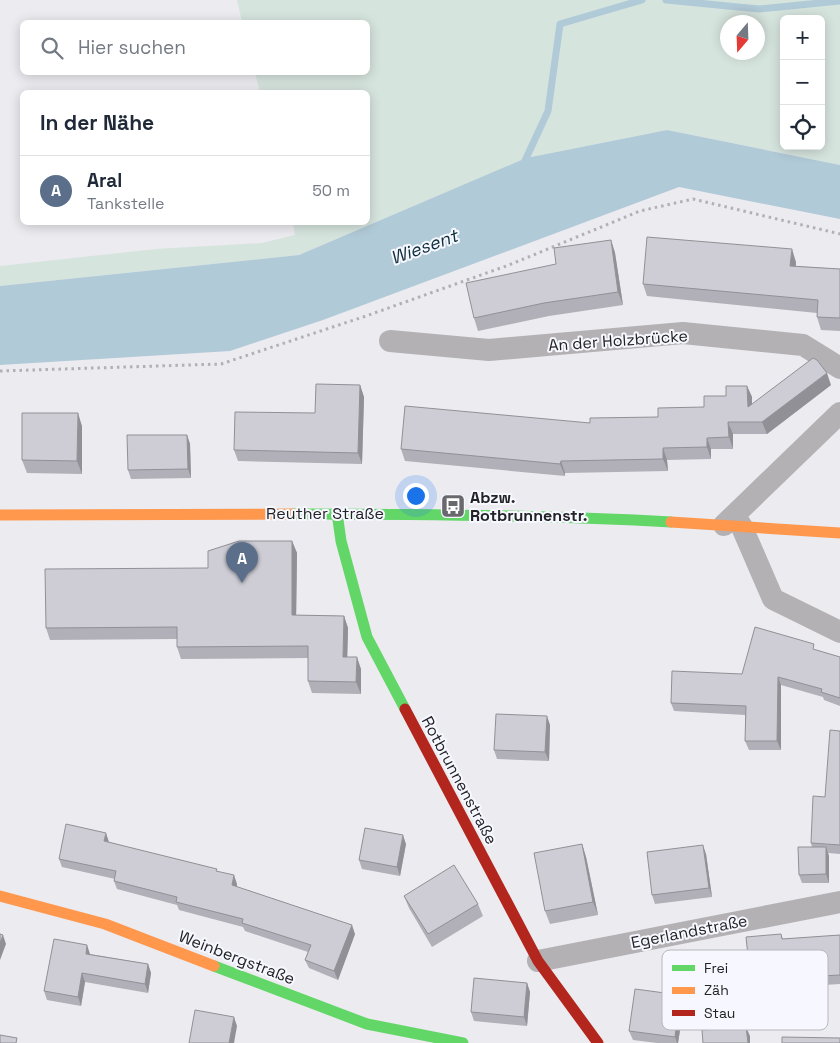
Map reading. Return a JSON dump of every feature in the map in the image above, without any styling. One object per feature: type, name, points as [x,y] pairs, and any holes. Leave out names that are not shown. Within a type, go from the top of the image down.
[{"type":"street","name":"An der Holzbrücke","points":[[390,341],[489,350],[683,334],[804,346],[840,368]]},
{"type":"street","points":[[840,413],[732,525],[773,599],[840,632]]},
{"type":"street","name":"Reuther Straße","points":[[0,515],[336,513],[584,516],[840,532]]},
{"type":"street","name":"Rotbrunnenstraße","points":[[336,513],[341,541],[367,637],[538,961],[598,1043]]},
{"type":"street","name":"Weinbergstraße","points":[[0,896],[105,924],[367,1024],[463,1043]]},
{"type":"street","name":"Egerlandstraße","points":[[538,961],[840,902]]},
{"type":"path","points":[[0,371],[221,364],[384,310],[509,264],[640,212],[694,199],[840,234]]},
{"type":"shaded area","points":[[237,0],[840,0],[840,165],[667,130],[526,158],[370,225],[370,90],[259,90],[256,75],[370,75],[370,20],[242,20]]},
{"type":"shaded area","points":[[293,225],[369,225],[299,255],[0,286],[0,266],[156,249],[262,243],[295,235]]},
{"type":"water","name":"Wiesent","points":[[667,130],[840,165],[840,219],[679,187],[323,320],[230,351],[0,365],[0,286],[299,255],[526,158]]},
{"type":"building","points":[[647,237],[792,249],[790,266],[840,269],[840,318],[817,317],[818,300],[643,284]]},
{"type":"building","points":[[611,240],[618,292],[544,303],[474,318],[466,283],[556,264],[554,248]]},
{"type":"building","points":[[813,358],[817,360],[827,373],[762,422],[728,422],[729,437],[707,438],[707,447],[663,448],[663,459],[561,461],[560,464],[401,449],[405,406],[590,423],[590,418],[658,417],[658,408],[704,407],[704,396],[726,396],[726,386],[747,386],[748,407]]},
{"type":"building","points":[[316,384],[360,385],[358,453],[234,450],[235,412],[315,413]]},
{"type":"building","points":[[22,413],[78,413],[77,461],[22,460]]},
{"type":"building","points":[[127,435],[187,435],[188,469],[128,470]]},
{"type":"building","points":[[239,541],[292,541],[292,615],[344,616],[343,657],[357,657],[356,682],[308,681],[308,646],[177,647],[177,627],[46,628],[45,569],[208,568],[208,551]]},
{"type":"building","points":[[755,627],[814,644],[813,649],[840,657],[840,698],[821,692],[822,689],[778,677],[777,741],[745,741],[746,706],[671,703],[672,671],[742,674]]},
{"type":"building","points":[[496,714],[547,716],[545,752],[494,750]]},
{"type":"building","points":[[830,730],[840,731],[840,845],[811,843],[813,796],[825,797]]},
{"type":"building","points":[[66,824],[106,833],[104,841],[217,869],[216,871],[234,875],[232,885],[352,925],[334,971],[305,960],[311,945],[242,923],[243,919],[176,902],[177,897],[114,881],[116,871],[59,859]]},
{"type":"building","points":[[365,828],[403,835],[397,867],[359,860]]},
{"type":"building","points":[[582,844],[593,902],[545,911],[534,853]]},
{"type":"building","points":[[703,845],[709,888],[652,895],[647,852]]},
{"type":"building","points":[[798,847],[826,847],[826,874],[799,875]]},
{"type":"building","points":[[454,865],[478,904],[428,934],[404,896]]},
{"type":"building","points":[[781,934],[782,939],[840,935],[840,975],[828,976],[828,950],[747,950],[746,937]]},
{"type":"building","points":[[54,939],[87,945],[86,954],[148,964],[145,984],[82,973],[78,997],[44,991]]},
{"type":"building","points":[[474,978],[527,983],[524,1017],[471,1012]]},
{"type":"building","points":[[635,989],[662,993],[662,1030],[676,1030],[675,1037],[629,1031]]},
{"type":"building","points":[[195,1010],[234,1017],[229,1043],[189,1043]]},
{"type":"building","points":[[702,1030],[746,1030],[748,1043],[703,1043]]},
{"type":"building","points":[[0,1035],[17,1038],[16,1043],[0,1043]]},
{"type":"building","points":[[782,1037],[840,1038],[840,1043],[782,1043]]},
{"type":"waterway","points":[[523,165],[548,111],[560,24],[642,0]]},
{"type":"waterway","points":[[666,0],[759,9],[840,1]]},
{"type":"traffic: fast","points":[[337,513],[341,541],[367,637],[405,709]]},
{"type":"traffic: fast","points":[[293,514],[482,515],[671,522]]},
{"type":"traffic: fast","points":[[214,966],[367,1024],[463,1043]]},
{"type":"traffic: slow","points":[[0,515],[293,514]]},
{"type":"traffic: slow","points":[[671,522],[840,533]]},
{"type":"traffic: slow","points":[[0,896],[105,924],[214,966]]},
{"type":"traffic: jam","points":[[405,709],[538,961],[598,1043]]},
{"type":"place","name":"Abzw. Rotbrunnenstr.","points":[[453,506]]},
{"type":"place","name":"Aral","points":[[242,583]]}]
